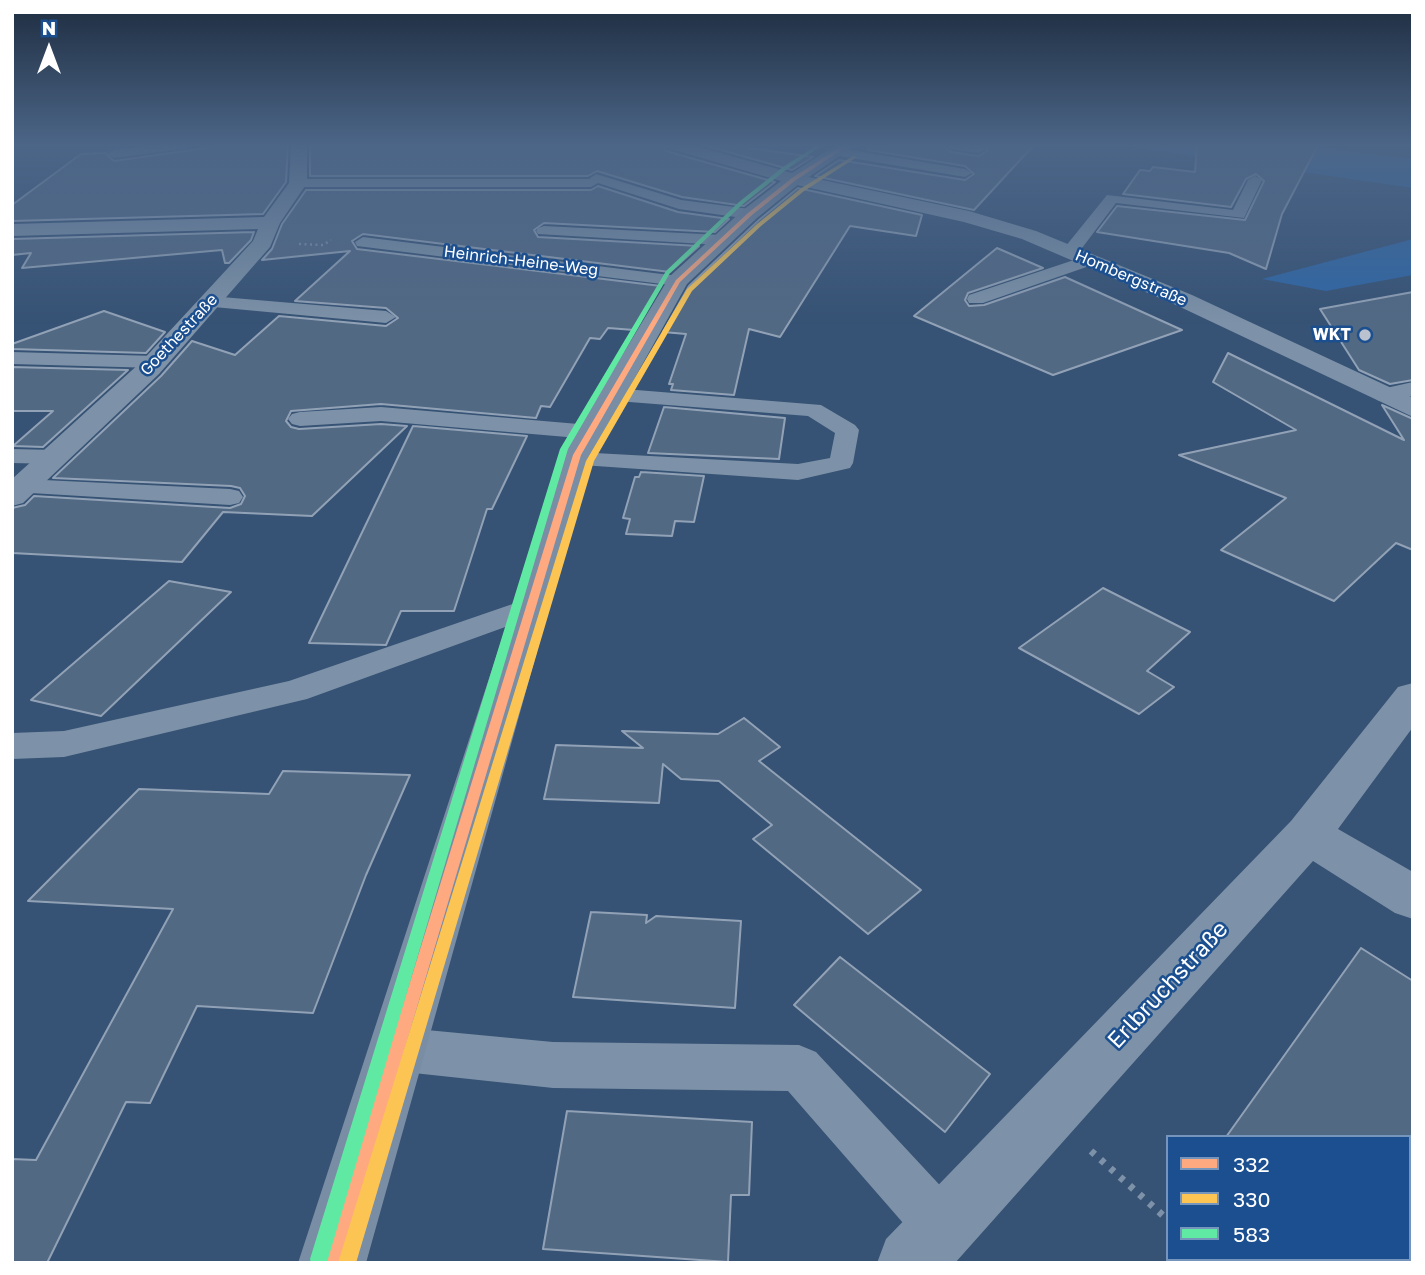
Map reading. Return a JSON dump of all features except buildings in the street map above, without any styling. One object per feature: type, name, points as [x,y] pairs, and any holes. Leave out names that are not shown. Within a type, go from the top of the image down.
[{"type":"main road","points":[[332,1263],[530,607],[583,445],[678,281],[762,204]]},
{"type":"street","name":"Goethestraße","points":[[18,491],[156,362],[267,233],[285,204]]},
{"type":"street","name":"Hombergstraße","points":[[911,204],[969,217],[1029,235],[1185,300],[1413,409]]},
{"type":"street","points":[[12,230],[267,233]]},
{"type":"street","name":"Erlbruchstraße","points":[[927,1245],[1307,834],[1413,697]]},
{"type":"street","points":[[1307,834],[1413,898]]},
{"type":"lane","points":[[683,204],[750,214]]},
{"type":"lane","points":[[976,299],[1080,256],[1108,204]]},
{"type":"lane","points":[[1160,204],[1238,215],[1243,204]]},
{"type":"lane","points":[[544,231],[721,240]]},
{"type":"lane","name":"Heinrich-Heine-Weg","points":[[363,242],[678,281]]},
{"type":"lane","points":[[210,302],[386,317]]},
{"type":"lane","points":[[12,358],[156,362]]},
{"type":"lane","points":[[1385,395],[1413,389]]},
{"type":"lane","points":[[300,419],[381,414],[583,445],[798,472],[841,463],[847,430],[813,410],[612,395]]},
{"type":"lane","points":[[12,456],[55,457]]},
{"type":"lane","points":[[18,491],[230,497]]},
{"type":"lane","points":[[12,746],[64,744],[295,691],[530,607]]},
{"type":"lane","points":[[395,1049],[553,1065],[799,1068],[927,1245]]},
{"type":"path","points":[[267,233],[323,245],[335,238],[363,242]]},
{"type":"path","points":[[1048,1114],[1166,1218]]},
{"type":"shaded area","points":[[1413,239],[1413,275],[1326,291],[1262,279]]},
{"type":"transit line","name":"583","points":[[319,1259],[564,449],[668,272],[739,204]]},
{"type":"transit line","name":"332","points":[[332,1263],[577,455],[678,281],[762,204]]},
{"type":"transit line","name":"330","points":[[347,1263],[590,461],[689,290],[784,204]]},
{"type":"place","name":"WKT","points":[[1365,335]]}]
